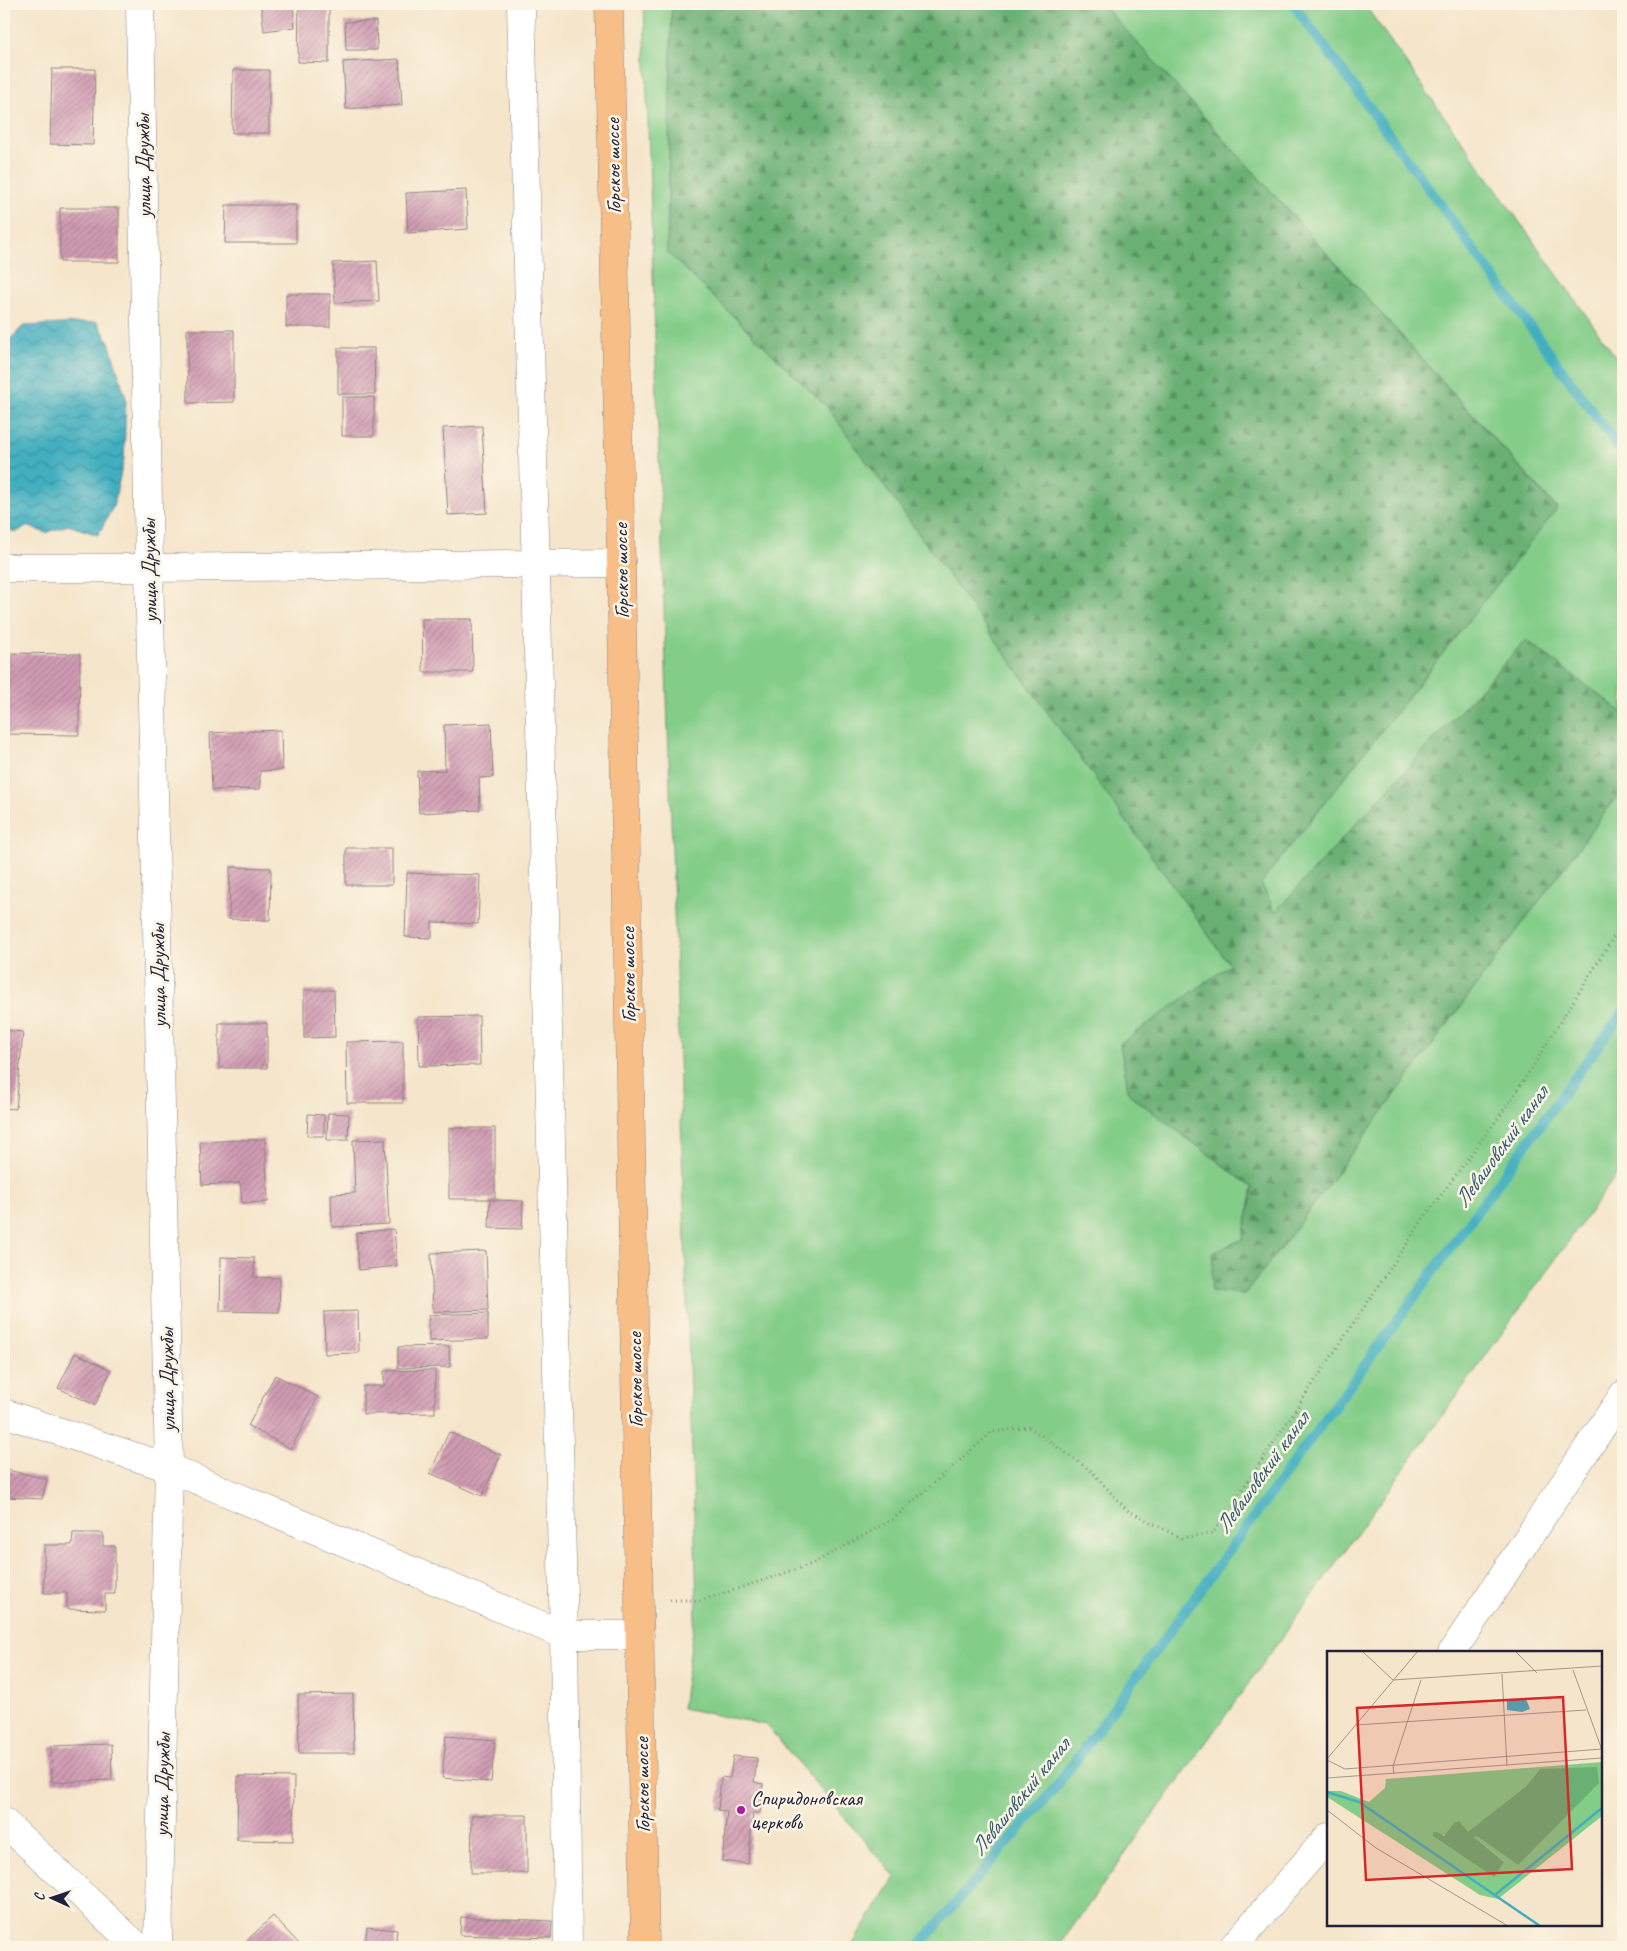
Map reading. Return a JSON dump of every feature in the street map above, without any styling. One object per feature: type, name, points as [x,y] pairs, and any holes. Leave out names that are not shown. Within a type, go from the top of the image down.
[{"type":"main road","name":"Горское шоссе","points":[[609,4],[621,563],[645,1947]]},
{"type":"street","name":"улица Дружбы","points":[[140,4],[149,568],[169,1468],[158,1947]]},
{"type":"street","points":[[521,4],[564,1635],[568,1947]]},
{"type":"street","points":[[4,568],[621,563]]},
{"type":"street","points":[[1453,1651],[1623,1395]]},
{"type":"street","points":[[4,1414],[169,1468],[564,1635],[640,1635]]},
{"type":"street","points":[[4,1822],[138,1947]]},
{"type":"street","points":[[1233,1947],[1327,1838]]},
{"type":"path","points":[[639,1600],[690,1600],[697,1602],[812,1564],[893,1518],[992,1432],[1029,1427],[1090,1470],[1127,1510],[1181,1538],[1213,1533],[1424,1218],[1512,1100],[1623,922]]},
{"type":"green space","points":[[644,4],[672,4],[667,252],[828,408],[1230,965],[1120,1044],[1129,1094],[1253,1188],[1243,1239],[1211,1290],[1245,1294],[1623,788],[1623,1166],[1058,1947],[851,1947],[895,1877],[766,1725],[682,1708],[697,1602]]},
{"type":"green space","points":[[672,4],[1102,4],[1557,509],[1261,883],[1275,912],[1526,640],[1623,713],[1623,788],[1284,1244],[1244,1294],[1211,1291],[1213,1252],[1243,1239],[1253,1188],[1129,1094],[1120,1044],[1230,965],[828,408],[667,252]]},
{"type":"green space","points":[[1102,4],[1364,4],[1623,367],[1623,713],[1526,640],[1275,912],[1261,883],[1557,508]]},
{"type":"water","points":[[97,322],[109,342],[126,398],[124,459],[113,507],[98,535],[68,525],[46,533],[27,526],[17,532],[4,529],[4,490],[9,483],[4,475],[4,456],[13,451],[4,436],[4,346],[23,326]]},
{"type":"building","points":[[293,4],[295,27],[264,31],[261,6]]},
{"type":"building","points":[[299,4],[329,4],[329,63],[298,62]]},
{"type":"building","points":[[376,21],[377,50],[346,50],[345,22]]},
{"type":"building","points":[[399,59],[402,105],[346,109],[343,62]]},
{"type":"building","points":[[52,69],[95,69],[93,145],[50,144]]},
{"type":"building","points":[[233,70],[269,70],[269,133],[232,133]]},
{"type":"building","points":[[466,190],[468,229],[408,233],[406,193]]},
{"type":"building","points":[[226,205],[296,205],[296,243],[225,243]]},
{"type":"building","points":[[60,208],[119,208],[119,262],[60,262]]},
{"type":"building","points":[[377,261],[379,301],[335,303],[333,263]]},
{"type":"building","points":[[286,294],[330,294],[330,327],[286,327]]},
{"type":"building","points":[[187,330],[234,330],[234,402],[188,403]]},
{"type":"building","points":[[338,348],[374,348],[375,394],[338,394]]},
{"type":"building","points":[[342,397],[374,397],[374,436],[342,436]]},
{"type":"building","points":[[482,426],[487,513],[448,515],[443,428]]},
{"type":"building","points":[[422,619],[472,619],[473,672],[423,672]]},
{"type":"building","points":[[4,653],[80,654],[79,735],[4,734]]},
{"type":"building","points":[[491,723],[493,777],[479,778],[480,810],[419,813],[417,771],[445,770],[444,725]]},
{"type":"building","points":[[281,730],[282,770],[260,771],[260,789],[212,790],[210,733]]},
{"type":"building","points":[[346,848],[392,848],[392,885],[346,885]]},
{"type":"building","points":[[230,867],[271,868],[270,920],[229,919]]},
{"type":"building","points":[[407,873],[480,875],[478,924],[432,922],[432,938],[405,937]]},
{"type":"building","points":[[304,990],[334,990],[335,1037],[304,1038]]},
{"type":"building","points":[[479,1016],[480,1065],[419,1066],[418,1017]]},
{"type":"building","points":[[219,1023],[267,1023],[267,1068],[219,1068]]},
{"type":"building","points":[[4,1030],[23,1032],[16,1109],[4,1108]]},
{"type":"building","points":[[403,1041],[403,1103],[347,1103],[346,1042]]},
{"type":"building","points":[[328,1113],[349,1114],[348,1140],[327,1140]]},
{"type":"building","points":[[308,1114],[324,1115],[324,1136],[307,1136]]},
{"type":"building","points":[[449,1128],[495,1128],[495,1199],[449,1199]]},
{"type":"building","points":[[265,1139],[268,1202],[242,1203],[240,1183],[202,1185],[200,1142]]},
{"type":"building","points":[[385,1139],[389,1224],[332,1227],[331,1194],[355,1193],[353,1140]]},
{"type":"building","points":[[490,1200],[523,1201],[522,1229],[489,1228]]},
{"type":"building","points":[[394,1229],[397,1266],[359,1270],[356,1233]]},
{"type":"building","points":[[486,1251],[488,1310],[433,1312],[431,1253]]},
{"type":"building","points":[[221,1257],[254,1258],[254,1277],[280,1278],[279,1312],[220,1311]]},
{"type":"building","points":[[358,1311],[359,1353],[325,1354],[324,1312]]},
{"type":"building","points":[[488,1313],[488,1339],[429,1341],[429,1315]]},
{"type":"building","points":[[449,1346],[450,1367],[398,1368],[398,1347]]},
{"type":"building","points":[[75,1353],[111,1370],[95,1405],[58,1388]]},
{"type":"building","points":[[435,1370],[435,1413],[363,1414],[363,1386],[384,1386],[384,1371]]},
{"type":"building","points":[[275,1375],[318,1397],[291,1449],[248,1426]]},
{"type":"building","points":[[449,1432],[501,1455],[482,1496],[430,1473]]},
{"type":"building","points":[[7,1470],[47,1479],[42,1499],[5,1497]]},
{"type":"building","points":[[73,1533],[103,1533],[103,1546],[115,1546],[115,1594],[105,1594],[105,1610],[67,1609],[67,1593],[44,1593],[44,1545],[72,1545]]},
{"type":"building","points":[[353,1694],[354,1753],[299,1753],[298,1695]]},
{"type":"building","points":[[446,1736],[495,1740],[491,1782],[442,1778]]},
{"type":"building","points":[[111,1744],[112,1780],[52,1782],[51,1746]]},
{"type":"building","name":"Спиридоновская церковь","points":[[733,1756],[757,1758],[754,1782],[763,1784],[760,1813],[753,1813],[748,1864],[722,1861],[727,1811],[718,1810],[721,1777],[730,1778]]},
{"type":"building","points":[[238,1776],[294,1777],[293,1841],[237,1840]]},
{"type":"building","points":[[472,1815],[527,1815],[527,1873],[471,1873]]},
{"type":"building","points":[[273,1916],[302,1947],[246,1947],[243,1944]]},
{"type":"building","points":[[461,1917],[552,1921],[551,1938],[460,1935]]},
{"type":"building","points":[[367,1927],[397,1930],[395,1947],[365,1947]]},
{"type":"waterway","points":[[1293,4],[1623,453]]},
{"type":"waterway","name":"Левашовский канал","points":[[918,1947],[1059,1783],[1623,1012]]},
{"type":"place","name":"Спиридоновская церковь","points":[[741,1810]]}]
